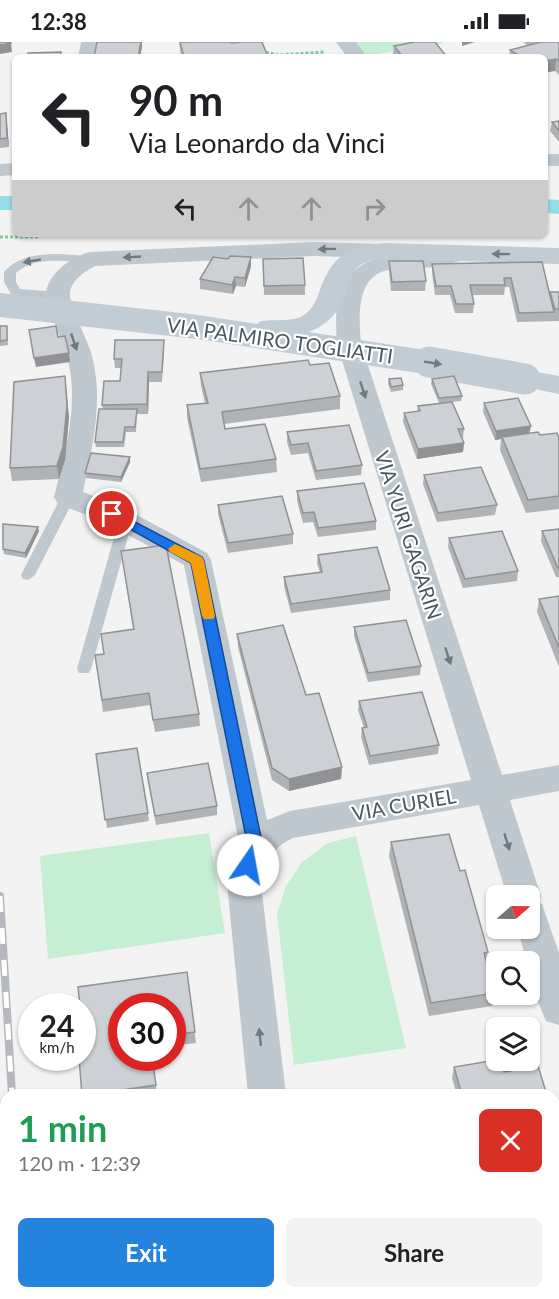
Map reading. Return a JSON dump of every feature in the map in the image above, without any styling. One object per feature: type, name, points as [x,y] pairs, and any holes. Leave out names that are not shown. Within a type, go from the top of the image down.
[{"type":"main road","name":"VIA PALMIRO TOGLIATTI","points":[[0,296],[117,307],[268,328],[292,328],[318,317],[329,305],[343,269],[356,256],[385,251],[559,256]]},
{"type":"main road","name":"VIA PALMIRO TOGLIATTI","points":[[0,305],[156,322],[344,349],[559,385]]},
{"type":"street","name":"VIA PALMIRO TOGLIATTI","points":[[90,259],[313,249],[385,251]]},
{"type":"street","name":"VIA YURI GAGARIN","points":[[461,253],[435,261],[385,263],[366,270],[357,278],[351,289],[348,329],[351,358],[521,885]]},
{"type":"street","points":[[90,259],[68,274],[60,286],[58,296],[83,370],[85,405],[82,435],[68,497],[119,518],[197,561],[256,847],[248,865],[244,884],[266,1089]]},
{"type":"street","name":"VIA CURIEL","points":[[256,847],[278,829],[290,825],[559,777]]},
{"type":"street","points":[[537,939],[559,1009]]},
{"type":"lane","points":[[58,296],[15,291],[10,282],[10,272],[15,266],[31,260],[90,259]]},
{"type":"lane","points":[[28,575],[68,497]]},
{"type":"lane","points":[[84,669],[119,518]]},
{"type":"path","points":[[261,50],[275,54]]},
{"type":"path","points":[[293,54],[352,50]]},
{"type":"green space","points":[[354,42],[444,43],[376,54],[363,54]]},
{"type":"green space","points":[[209,833],[225,933],[48,959],[40,856]]},
{"type":"green space","points":[[356,836],[406,1048],[294,1065],[277,914],[286,886],[302,862],[328,843]]},
{"type":"building","points":[[97,42],[141,42],[139,54],[95,54]]},
{"type":"building","points":[[180,42],[262,42],[267,54],[183,54]]},
{"type":"building","points":[[415,42],[435,42],[445,54],[401,54],[394,46]]},
{"type":"building","points":[[541,42],[559,42],[559,61],[556,59],[548,60],[548,54],[516,54],[510,50]]},
{"type":"building","points":[[61,52],[61,54],[28,53]]},
{"type":"building","points":[[6,113],[7,138],[0,139],[0,114]]},
{"type":"building","points":[[559,121],[559,131],[552,122]]},
{"type":"building","points":[[230,256],[251,257],[245,278],[235,277],[232,285],[200,279],[213,257],[228,259]]},
{"type":"building","points":[[303,258],[305,285],[264,286],[263,259]]},
{"type":"building","points":[[389,261],[423,261],[426,281],[392,282]]},
{"type":"building","points":[[542,262],[554,312],[519,313],[511,278],[504,278],[505,285],[470,285],[474,304],[456,304],[451,286],[436,286],[432,264]]},
{"type":"building","points":[[550,292],[559,292],[559,309],[555,309]]},
{"type":"building","points":[[0,326],[7,326],[7,340],[0,341]]},
{"type":"building","points":[[56,326],[58,337],[65,336],[69,353],[34,358],[29,330]]},
{"type":"building","points":[[115,340],[164,340],[162,372],[148,372],[147,404],[102,405],[104,381],[120,381],[122,359],[114,359]]},
{"type":"building","points":[[308,360],[310,365],[329,363],[340,396],[222,412],[225,429],[265,424],[276,459],[200,469],[187,405],[208,403],[200,373]]},
{"type":"building","points":[[65,376],[67,405],[63,447],[57,466],[10,468],[14,382]]},
{"type":"building","points":[[454,376],[462,396],[439,398],[432,379]]},
{"type":"building","points":[[401,378],[403,385],[391,387],[389,379]]},
{"type":"building","points":[[518,398],[531,426],[496,431],[484,403]]},
{"type":"building","points":[[452,402],[464,429],[458,429],[464,443],[418,449],[404,413],[420,411],[418,406]]},
{"type":"building","points":[[99,409],[137,409],[135,427],[125,427],[123,442],[95,442]]},
{"type":"building","points":[[349,425],[362,465],[316,471],[308,443],[291,445],[287,432]]},
{"type":"building","points":[[538,432],[540,435],[557,433],[559,438],[559,496],[528,500],[502,437]]},
{"type":"building","points":[[91,453],[130,457],[121,477],[85,473]]},
{"type":"building","points":[[481,467],[497,505],[438,513],[424,475]]},
{"type":"building","points":[[364,483],[376,521],[318,528],[314,512],[303,513],[297,491]]},
{"type":"building","points":[[282,496],[293,534],[228,543],[218,505]]},
{"type":"building","points":[[3,524],[38,527],[25,553],[3,549]]},
{"type":"building","points":[[559,529],[559,568],[558,568],[542,531]]},
{"type":"building","points":[[502,531],[518,571],[465,579],[449,538]]},
{"type":"building","points":[[166,545],[199,714],[153,720],[149,693],[102,700],[95,655],[104,654],[101,634],[134,629],[121,551]]},
{"type":"building","points":[[377,547],[390,590],[291,604],[284,577],[322,572],[318,555]]},
{"type":"building","points":[[559,596],[559,648],[539,599]]},
{"type":"building","points":[[406,620],[421,666],[368,673],[354,627]]},
{"type":"building","points":[[283,625],[306,695],[319,693],[342,767],[289,779],[272,768],[237,634]]},
{"type":"building","points":[[422,692],[439,745],[370,756],[362,728],[367,727],[359,701]]},
{"type":"building","points":[[137,748],[148,813],[105,820],[96,754]]},
{"type":"building","points":[[208,763],[217,806],[155,816],[147,773]]},
{"type":"building","points":[[449,834],[460,871],[465,870],[488,951],[484,953],[486,994],[431,1003],[391,842]]},
{"type":"building","points":[[187,972],[195,1032],[186,1033],[186,993],[108,993],[108,1071],[154,1071],[156,1085],[129,1089],[82,1089],[80,1071],[96,1071],[96,993],[79,993],[78,987]]},
{"type":"building","points":[[486,1062],[486,1071],[540,1071],[545,1089],[460,1089],[454,1067]]},
{"type":"waterway","points":[[0,203],[12,203]]},
{"type":"waterway","points":[[548,206],[559,207]]},
{"type":"railway","points":[[0,896],[12,1089]]},
{"type":"slow traffic","points":[[175,549],[197,561],[209,616]]},
{"type":"route","points":[[112,514],[197,561],[256,847],[248,865]]}]
